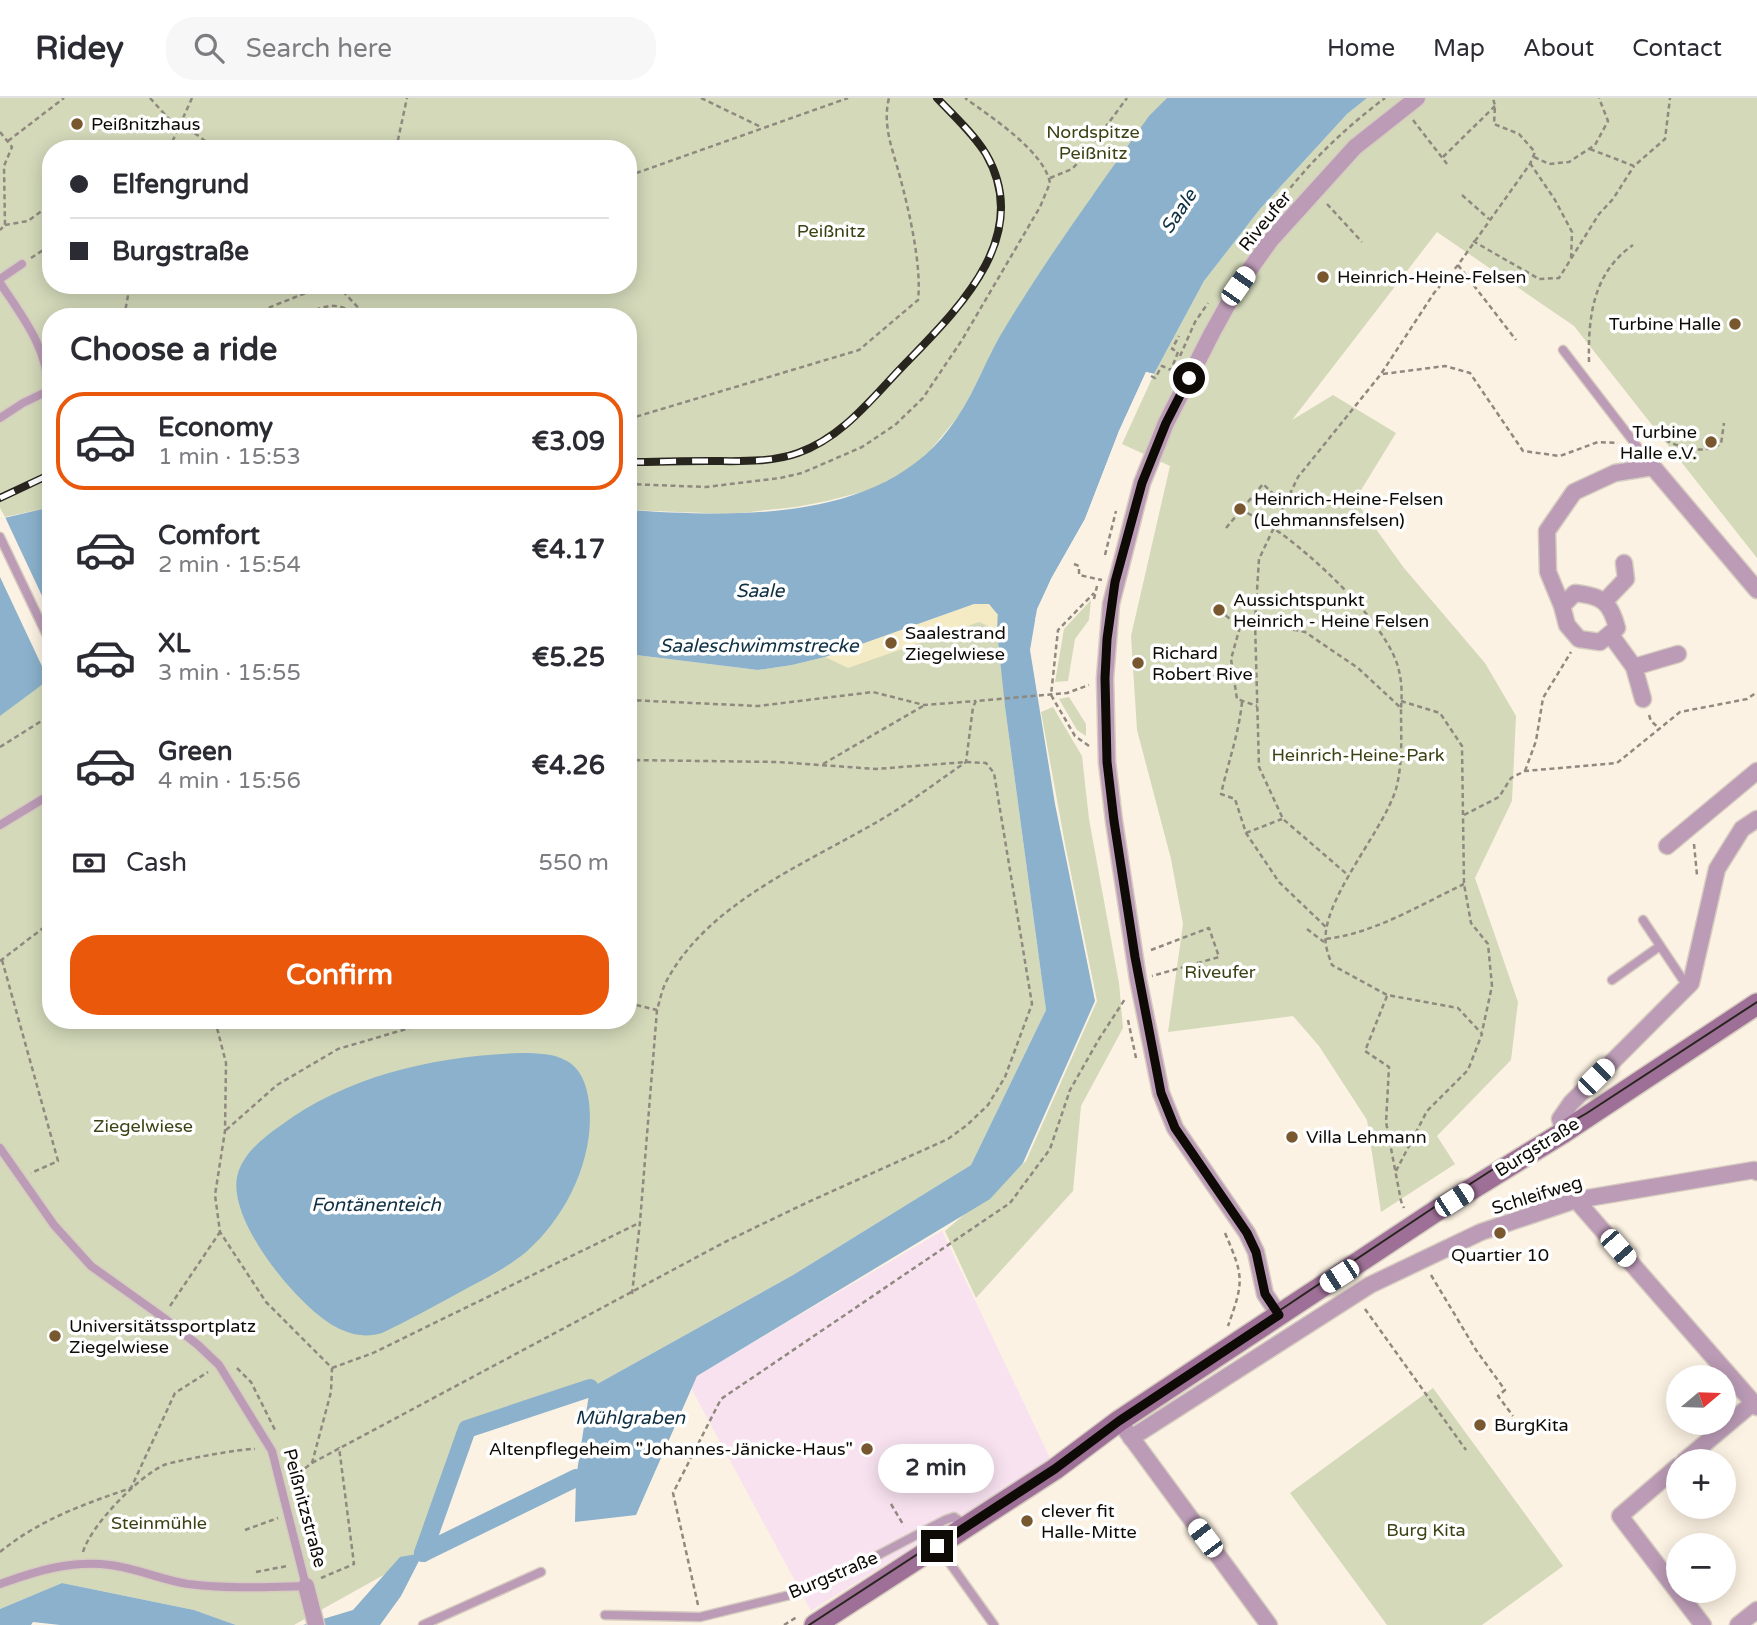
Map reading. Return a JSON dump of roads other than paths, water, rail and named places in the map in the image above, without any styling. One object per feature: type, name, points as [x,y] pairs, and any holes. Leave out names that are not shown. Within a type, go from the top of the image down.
[{"type":"street","name":"Riveufer","points":[[1279,1315],[1265,1294],[1256,1252],[1247,1233],[1175,1128],[1166,1112],[1161,1093],[1138,979],[1107,762],[1105,678],[1111,604],[1142,483],[1166,423],[1238,286],[1270,241],[1355,147],[1417,98]]},
{"type":"street","points":[[1562,606],[1575,593],[1596,595],[1612,608],[1617,628],[1600,642],[1579,639],[1567,625],[1548,572],[1547,531],[1574,492],[1615,474],[1653,467],[1757,590]]},
{"type":"street","points":[[1604,602],[1626,579],[1624,563]]},
{"type":"street","points":[[1610,634],[1634,667],[1643,699]]},
{"type":"street","points":[[1634,667],[1678,654]]},
{"type":"street","points":[[1667,846],[1757,771]]},
{"type":"street","points":[[1564,1132],[1560,1119],[1571,1103],[1691,983],[1717,869],[1742,830],[1757,819]]},
{"type":"street","name":"Burgstraße","points":[[815,1625],[1055,1469],[1125,1430],[1279,1315],[1757,1004]]},
{"type":"street","name":"Schleifweg","points":[[1125,1430],[1370,1285],[1481,1233],[1576,1200],[1754,1170],[1757,1172]]},
{"type":"street","points":[[1576,1200],[1755,1405],[1699,1449]]},
{"type":"street","points":[[1125,1430],[1269,1625]]},
{"type":"street","points":[[1666,1476],[1620,1516],[1703,1625]]},
{"type":"street","name":"Peißnitzstraße","points":[[306,1586],[316,1625]]},
{"type":"street","points":[[1738,1625],[1757,1610]]},
{"type":"lane","points":[[22,264],[0,281],[30,327],[42,357]]},
{"type":"lane","points":[[1563,350],[1653,467]]},
{"type":"lane","points":[[0,418],[23,402],[42,394]]},
{"type":"lane","points":[[0,537],[42,625]]},
{"type":"lane","points":[[0,825],[42,799]]},
{"type":"lane","points":[[1643,920],[1687,986]]},
{"type":"lane","points":[[1612,979],[1660,946]]},
{"type":"lane","name":"Peißnitzstraße","points":[[0,1148],[54,1225],[91,1266],[164,1318],[219,1366],[272,1451],[306,1586]]},
{"type":"lane","name":"Burgstraße","points":[[605,1615],[700,1617],[794,1594],[954,1517],[968,1525]]},
{"type":"lane","points":[[937,1546],[994,1625]]},
{"type":"lane","points":[[0,1584],[57,1566],[79,1564],[110,1565],[209,1586],[306,1586]]},
{"type":"lane","points":[[423,1625],[541,1572]]},
{"type":"water","points":[[1167,98],[1367,98],[1347,114],[1260,209],[1204,281],[1154,374],[1146,372],[1119,431],[1085,519],[1037,609],[1030,650],[1055,804],[1095,1001],[1023,1163],[990,1199],[697,1376],[636,1515],[575,1522],[576,1478],[590,1388],[793,1275],[971,1165],[1046,1010],[1005,707],[997,630],[998,615],[989,604],[974,604],[825,657],[758,670],[637,655],[637,510],[713,514],[802,507],[845,498],[884,482],[919,460],[957,418],[1000,336],[1035,280],[1149,116]]},
{"type":"water","points":[[42,509],[42,685],[0,716],[0,519]]},
{"type":"water","name":"Fontänenteich","points":[[521,1053],[556,1056],[573,1065],[585,1083],[588,1096],[590,1117],[584,1160],[567,1202],[555,1220],[526,1252],[511,1263],[382,1333],[353,1334],[321,1317],[285,1282],[268,1260],[242,1213],[237,1192],[238,1173],[250,1152],[267,1135],[306,1108],[364,1081],[457,1058]]},
{"type":"water","points":[[423,1553],[401,1596],[380,1625],[303,1625],[353,1610],[400,1557]]},
{"type":"water","points":[[62,1583],[194,1610],[236,1625],[60,1625],[33,1622],[31,1625],[0,1625],[0,1609]]},
{"type":"waterway","name":"Mühlgraben","points":[[423,1553],[467,1429],[590,1388]]},
{"type":"waterway","name":"Mühlgraben","points":[[423,1553],[576,1478]]},
{"type":"tram line","points":[[809,1625],[1054,1465],[1117,1419],[1439,1204],[1587,1113],[1757,1002]]},
{"type":"railway","points":[[637,462],[765,460],[798,453],[814,446],[856,415],[966,296],[983,270],[995,243],[1001,214],[998,185],[981,146],[937,98]]},
{"type":"railway","points":[[0,498],[42,478]]},
{"type":"place","name":"Peißnitzhaus","points":[[77,124]]},
{"type":"place","name":"Heinrich-Heine-Felsen","points":[[1323,277]]},
{"type":"place","name":"Turbine Halle","points":[[1735,324]]},
{"type":"place","name":"Turbine Halle e.V.","points":[[1711,442]]},
{"type":"place","name":"Heinrich-Heine-Felsen (Lehmannsfelsen)","points":[[1240,509]]},
{"type":"place","name":"Aussichtspunkt Heinrich - Heine Felsen","points":[[1219,610]]},
{"type":"place","name":"Saalestrand Ziegelwiese","points":[[891,643]]},
{"type":"place","name":"Richard Robert Rive","points":[[1138,663]]},
{"type":"place","name":"Villa Lehmann","points":[[1292,1137]]},
{"type":"place","name":"Quartier 10","points":[[1500,1233]]},
{"type":"place","name":"Universitätssportplatz Ziegelwiese","points":[[55,1336]]},
{"type":"place","name":"BurgKita","points":[[1480,1425]]},
{"type":"place","name":"Altenpflegeheim \"Johannes-Jänicke-Haus\"","points":[[867,1449]]},
{"type":"place","name":"clever fit Halle-Mitte","points":[[1027,1521]]},
{"type":"park label","name":"Nordspitze Peißnitz","points":[[1093,142]]},
{"type":"park label","name":"Peißnitz","points":[[831,231]]},
{"type":"park label","name":"Heinrich-Heine-Park","points":[[1358,755]]},
{"type":"park label","name":"Ziegelwiese","points":[[143,1126]]},
{"type":"park label","name":"Steinmühle","points":[[159,1523]]},
{"type":"park label","name":"Burg Kita","points":[[1426,1530]]},
{"type":"water label","name":"Saale","points":[[1178,211]]},
{"type":"water label","name":"Saale","points":[[760,590]]},
{"type":"water label","name":"Saaleschwimmstrecke","points":[[759,645]]}]
